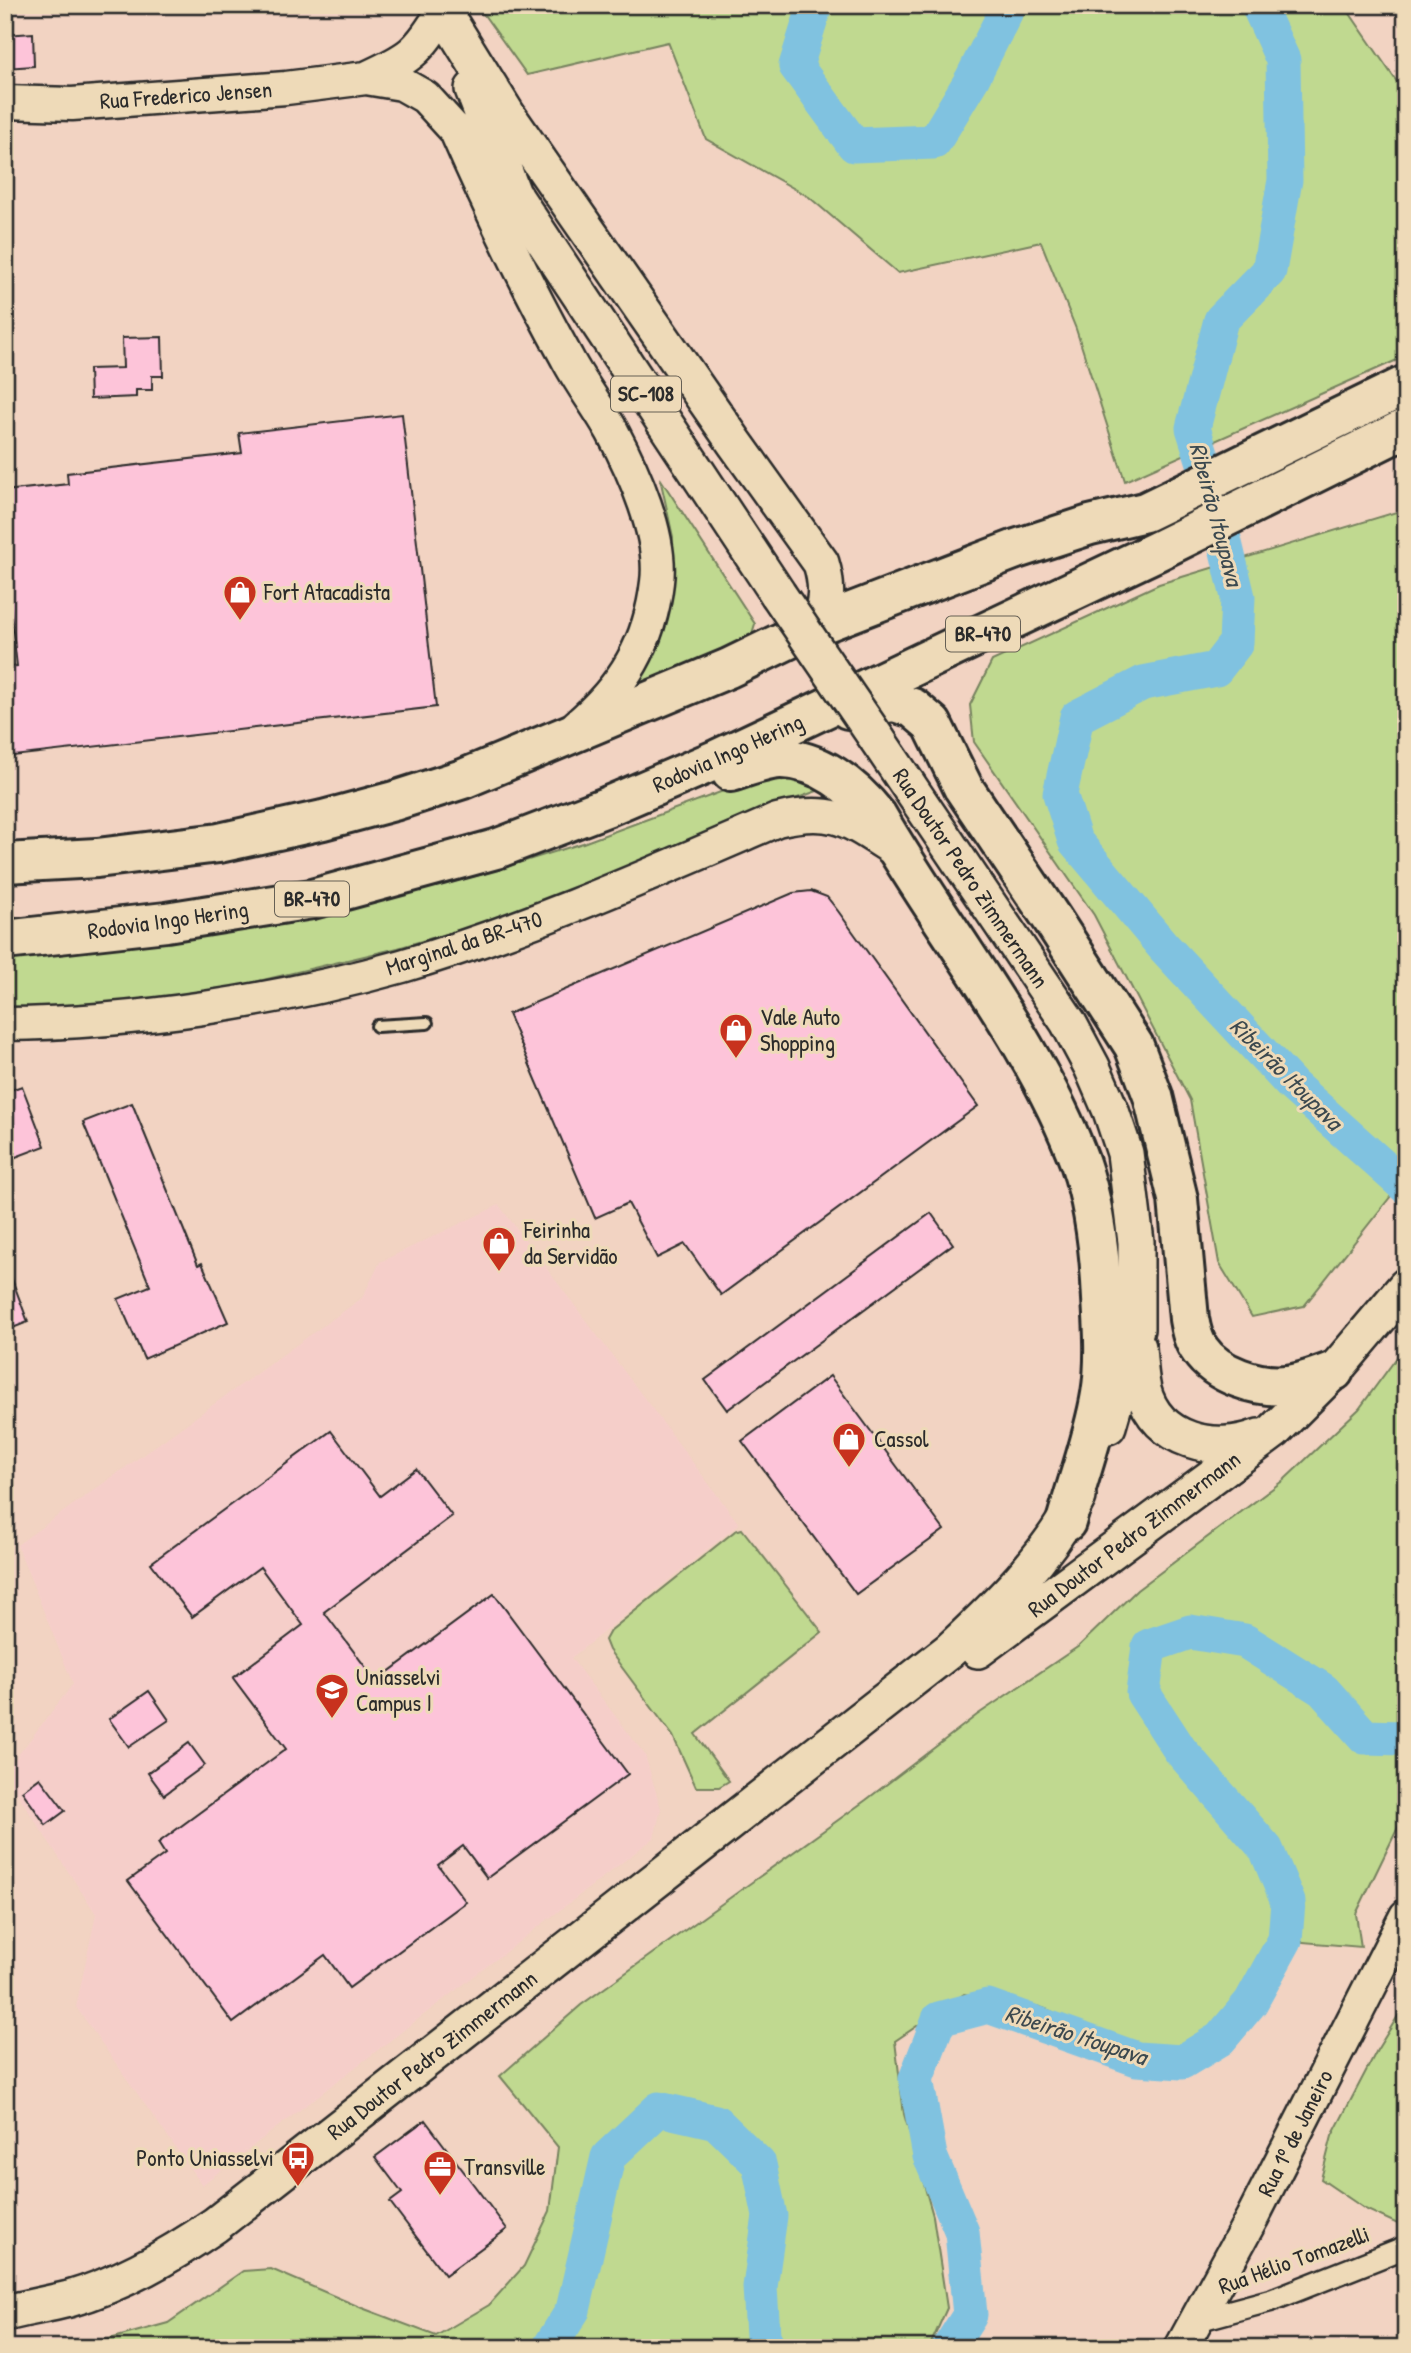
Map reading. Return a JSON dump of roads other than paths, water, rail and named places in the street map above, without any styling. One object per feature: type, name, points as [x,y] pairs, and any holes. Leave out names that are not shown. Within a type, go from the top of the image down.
[{"type":"highway","points":[[5,863],[97,858],[219,843],[323,820],[463,779],[729,668],[818,625],[1016,549],[1090,524],[1146,512],[1406,385]]},
{"type":"highway","name":"Rodovia Ingo Hering","points":[[5,940],[166,922],[313,899],[496,849],[606,807],[718,759],[1157,551],[1406,428]]},
{"type":"highway","points":[[808,717],[894,702],[913,708],[932,724],[963,787],[1134,1046],[1153,1096],[1178,1199],[1189,1319],[1192,1335],[1200,1350],[1214,1364],[1237,1377],[1259,1383],[1284,1385],[1307,1381],[1334,1371]]},
{"type":"highway","points":[[606,807],[778,759],[802,761],[824,771],[864,799],[877,816],[994,1001],[1046,1090],[1081,1166],[1093,1215],[1100,1267],[1103,1313],[1102,1391],[1066,1522]]},
{"type":"main road","name":"Rua Doutor Pedro Zimmermann","points":[[5,2313],[71,2298],[120,2280],[176,2253],[275,2179],[950,1650],[996,1607],[1066,1522],[1099,1451],[1136,1329],[1136,1242],[1125,1153],[1092,1067],[1053,999],[778,594],[513,194],[442,8]]},
{"type":"main road","points":[[442,8],[508,116],[821,563],[827,583],[825,607],[818,625]]},
{"type":"main road","name":"Rua Doutor Pedro Zimmermann","points":[[830,1743],[962,1661],[1274,1431],[1334,1371],[1406,1286]]},
{"type":"main road","points":[[1136,1329],[1144,1392],[1154,1414],[1171,1431],[1205,1444],[1227,1445],[1274,1431]]},
{"type":"street","name":"Rua Frederico Jensen","points":[[366,78],[398,64],[418,50],[442,8]]},
{"type":"street","name":"Rua Frederico Jensen","points":[[5,102],[72,104],[273,89],[366,78],[402,84],[425,97],[513,194]]},
{"type":"street","points":[[455,129],[489,208],[517,263],[568,360],[611,429],[630,467],[643,497],[654,544],[658,580],[634,661],[602,705],[566,738]]},
{"type":"street","name":"Marginal da BR-470","points":[[5,1024],[128,1016],[236,1003],[404,965],[538,920],[777,820],[802,814],[822,814],[848,821],[898,852]]},
{"type":"street","name":"Rua 1º de Janeiro","points":[[1181,2348],[1198,2320],[1406,1916]]},
{"type":"street","name":"Rua Hélio Tomazelli","points":[[1198,2320],[1272,2300],[1406,2248]]},
{"type":"lane","points":[[377,1026],[427,1023]]},
{"type":"waterway","name":"Ribeirão Itoupava","points":[[815,5],[796,66],[854,145],[934,142],[972,79],[1009,5]]},
{"type":"waterway","name":"Ribeirão Itoupava","points":[[1258,5],[1283,60],[1285,180],[1269,271],[1221,320],[1193,428],[1211,485],[1238,597],[1236,643],[1216,669],[1143,683],[1077,717],[1060,794],[1075,841],[1163,946],[1292,1085],[1406,1187]]},
{"type":"waterway","name":"Ribeirão Itoupava","points":[[949,2348],[970,2315],[962,2232],[930,2156],[916,2079],[939,2019],[988,2006],[1137,2059],[1182,2062],[1220,2039],[1251,2002],[1285,1940],[1288,1902],[1266,1849],[1180,1750],[1143,1693],[1149,1646],[1190,1632],[1245,1641],[1323,1690],[1365,1737],[1406,1736]]},
{"type":"waterway","name":"Ribeirão Itoupava","points":[[549,2348],[573,2310],[608,2157],[659,2109],[716,2122],[759,2164],[770,2216],[760,2287],[763,2335],[768,2348]]},
{"type":"place","name":"Fort Atacadista","points":[[240,622]]},
{"type":"place","name":"Vale Auto Shopping","points":[[736,1060]]},
{"type":"place","name":"Feirinha da Servidão","points":[[499,1273]]},
{"type":"place","name":"Cassol","points":[[849,1469]]},
{"type":"place","name":"Uniasselvi Campus I","points":[[332,1720]]},
{"type":"place","name":"Ponto Uniasselvi","points":[[298,2188]]},
{"type":"place","name":"Transville","points":[[440,2197]]}]
